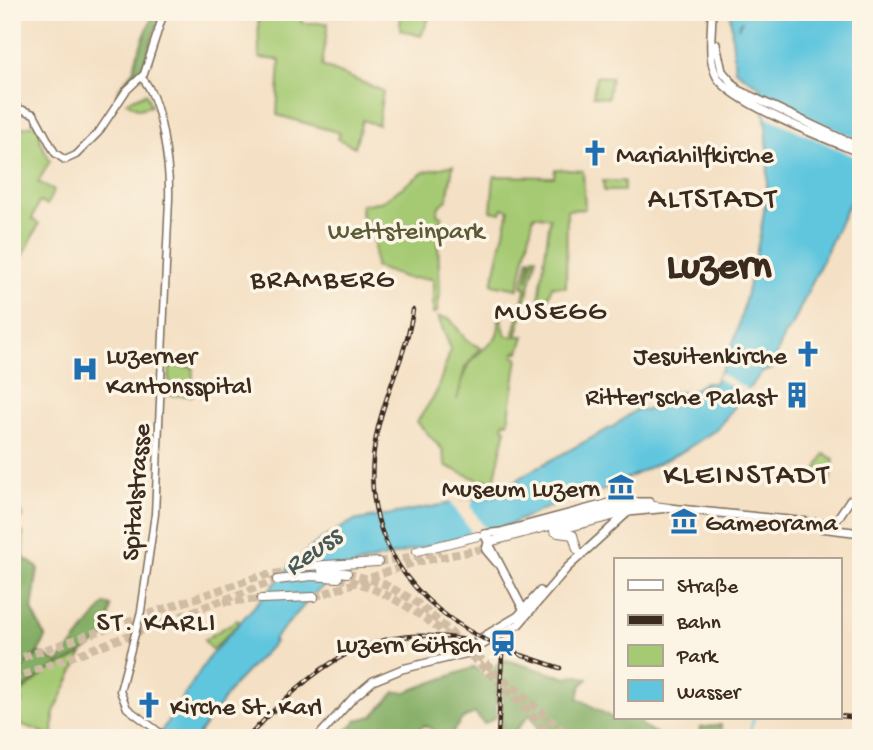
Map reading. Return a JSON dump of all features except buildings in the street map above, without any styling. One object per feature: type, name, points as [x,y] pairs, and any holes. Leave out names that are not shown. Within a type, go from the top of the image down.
[{"type":"highway","points":[[489,540],[612,509],[644,505],[669,508]]},
{"type":"highway","points":[[417,551],[548,533],[628,512]]},
{"type":"highway","points":[[548,533],[573,535],[578,549]]},
{"type":"highway","points":[[347,572],[287,570],[378,562]]},
{"type":"highway","points":[[277,580],[312,576],[338,578]]},
{"type":"highway","points":[[261,599],[314,597]]},
{"type":"main road","points":[[12,106],[27,109],[37,116],[55,153],[69,160],[98,133],[126,91],[141,77],[164,12]]},
{"type":"main road","points":[[714,12],[712,57],[715,73],[725,87],[860,150]]},
{"type":"main road","name":"Spitalstrasse","points":[[141,77],[149,86],[166,146],[169,199],[156,505],[141,611],[120,687],[121,702],[167,738]]},
{"type":"main road","points":[[527,608],[499,565],[489,555],[489,540],[616,501],[649,502],[669,508],[809,524],[831,524],[850,500],[861,497]]},
{"type":"main road","points":[[317,738],[352,698],[373,681],[451,656],[480,641],[527,608],[628,512],[669,508]]},
{"type":"main road","points":[[841,513],[846,532]]},
{"type":"main road","points":[[809,524],[861,533]]},
{"type":"main road","points":[[527,608],[578,549]]},
{"type":"green space","points":[[154,12],[161,12],[143,67],[114,103],[120,87],[134,70],[139,49]]},
{"type":"green space","points":[[258,12],[346,12],[346,15],[300,16],[302,23],[328,23],[322,66],[383,91],[378,125],[362,120],[355,147],[338,139],[340,133],[277,115],[280,60],[259,58]]},
{"type":"green space","points":[[401,12],[432,12],[421,36],[400,30]]},
{"type":"green space","points":[[596,76],[611,77],[608,98],[593,96]]},
{"type":"green space","points":[[146,93],[151,106],[139,109],[126,102]]},
{"type":"green space","points":[[12,110],[14,120],[22,128],[36,124],[41,129],[40,140],[50,161],[38,182],[54,190],[47,205],[39,202],[32,219],[39,224],[12,278]]},
{"type":"green space","name":"Wettsteinpark","points":[[453,165],[447,200],[439,206],[437,214],[442,216],[441,240],[438,242],[440,293],[437,312],[433,314],[433,279],[406,278],[375,267],[373,223],[362,220],[361,205],[383,201],[424,172]]},
{"type":"green space","points":[[555,169],[583,171],[585,209],[567,210],[566,287],[552,286],[547,302],[539,300],[550,218],[534,215],[518,289],[492,284],[509,210],[503,208],[501,213],[491,211],[494,176],[554,177]]},
{"type":"green space","points":[[603,181],[624,181],[624,191],[604,191]]},
{"type":"green space","points":[[534,257],[537,257],[517,334],[514,333],[526,287],[522,286],[529,258],[527,281]]},
{"type":"green space","points":[[499,310],[506,336],[524,336],[519,352],[515,352],[514,357],[518,358],[508,423],[504,422],[503,427],[506,429],[493,486],[485,479],[481,481],[446,466],[442,449],[417,422],[436,393],[451,349],[438,317],[450,319],[467,341],[481,348],[465,367],[462,379],[474,359],[495,338]]},
{"type":"green space","points":[[170,366],[193,367],[192,396],[168,395]]},
{"type":"green space","points":[[824,454],[834,459],[829,485],[813,477]]},
{"type":"green space","points":[[17,500],[23,516],[15,526],[23,533],[24,558],[38,568],[32,610],[46,638],[38,652],[12,679],[12,502]]},
{"type":"green space","points":[[105,604],[111,606],[108,635],[71,660],[49,670],[12,697],[16,677],[24,667],[40,653],[58,663]]},
{"type":"green space","points":[[237,620],[240,622],[212,650],[204,640]]},
{"type":"green space","points":[[82,654],[54,712],[53,736],[12,721],[22,701],[18,695],[49,670]]},
{"type":"green space","points":[[506,660],[567,678],[576,675],[588,679],[581,685],[578,698],[614,719],[639,718],[642,726],[664,738],[538,738],[537,726],[530,714],[512,735],[501,738],[503,691],[496,691],[496,717],[484,724],[475,713],[463,718],[448,738],[424,725],[408,738],[339,738],[357,720],[373,716],[395,692],[406,692],[475,667],[485,677],[497,664]]},
{"type":"green space","points":[[721,725],[722,738],[698,738],[700,728]]},
{"type":"water","name":"Reuss","points":[[730,12],[861,12],[861,145],[853,158],[861,165],[861,177],[792,326],[784,335],[772,369],[762,372],[717,429],[682,452],[592,495],[578,499],[574,496],[508,525],[355,565],[316,592],[273,640],[275,642],[234,685],[196,738],[157,738],[209,657],[295,561],[321,539],[353,521],[497,495],[527,473],[614,426],[637,409],[644,411],[668,403],[669,392],[689,393],[704,383],[714,383],[731,349],[742,313],[760,237],[767,189],[767,141],[760,87],[735,70]]},
{"type":"pier","points":[[761,95],[861,141],[855,157],[767,117]]},
{"type":"pier","points":[[720,373],[749,390],[745,395],[717,378]]},
{"type":"pier","points":[[474,499],[471,507],[484,527],[490,529],[469,536],[470,530],[450,502]]},
{"type":"waterway","points":[[748,738],[754,718]]},
{"type":"ferry route","points":[[738,28],[746,12]]},
{"type":"tunnel","points":[[314,597],[413,563],[497,546]]},
{"type":"tunnel","points":[[378,562],[441,552]]},
{"type":"tunnel","points":[[12,661],[257,577],[285,572]]},
{"type":"tunnel","points":[[347,573],[382,583],[415,601],[571,738]]},
{"type":"tunnel","points":[[338,578],[369,587],[428,621],[482,666],[554,738]]},
{"type":"tunnel","points":[[12,679],[277,580]]},
{"type":"tunnel","points":[[224,602],[261,599]]},
{"type":"railway","points":[[413,310],[377,432],[372,473],[376,511],[387,544],[405,574],[429,601],[457,623],[490,642],[526,657]]},
{"type":"railway","points":[[247,738],[296,689],[347,654],[374,643],[404,637],[438,636],[475,642]]},
{"type":"railway","points":[[518,654],[560,668]]},
{"type":"railway","points":[[498,738],[502,655]]},
{"type":"railway","points":[[842,716],[861,718]]},
{"type":"place","name":"Mariahilfkirche","points":[[595,153]]},
{"type":"place","name":"Jesuitenkirche","points":[[808,354]]},
{"type":"place","name":"Luzerner Kantonsspital","points":[[85,369]]},
{"type":"place","name":"Ritter'sche Palast","points":[[797,395]]},
{"type":"place","name":"Museum Luzern","points":[[621,487]]},
{"type":"place","name":"Gameorama","points":[[684,521]]},
{"type":"place","name":"Luzern Gütsch","points":[[503,643]]},
{"type":"place","name":"Kirche St. Karl","points":[[149,705]]},
{"type":"district","name":"ALTSTADT","points":[[713,197]]},
{"type":"district","name":"Luzern","points":[[719,262]]},
{"type":"district","name":"BRAMBERG","points":[[323,277]]},
{"type":"district","name":"MUSEGG","points":[[551,309]]},
{"type":"district","name":"KLEINSTADT","points":[[747,473]]},
{"type":"district","name":"ST. KARLI","points":[[157,620]]}]
